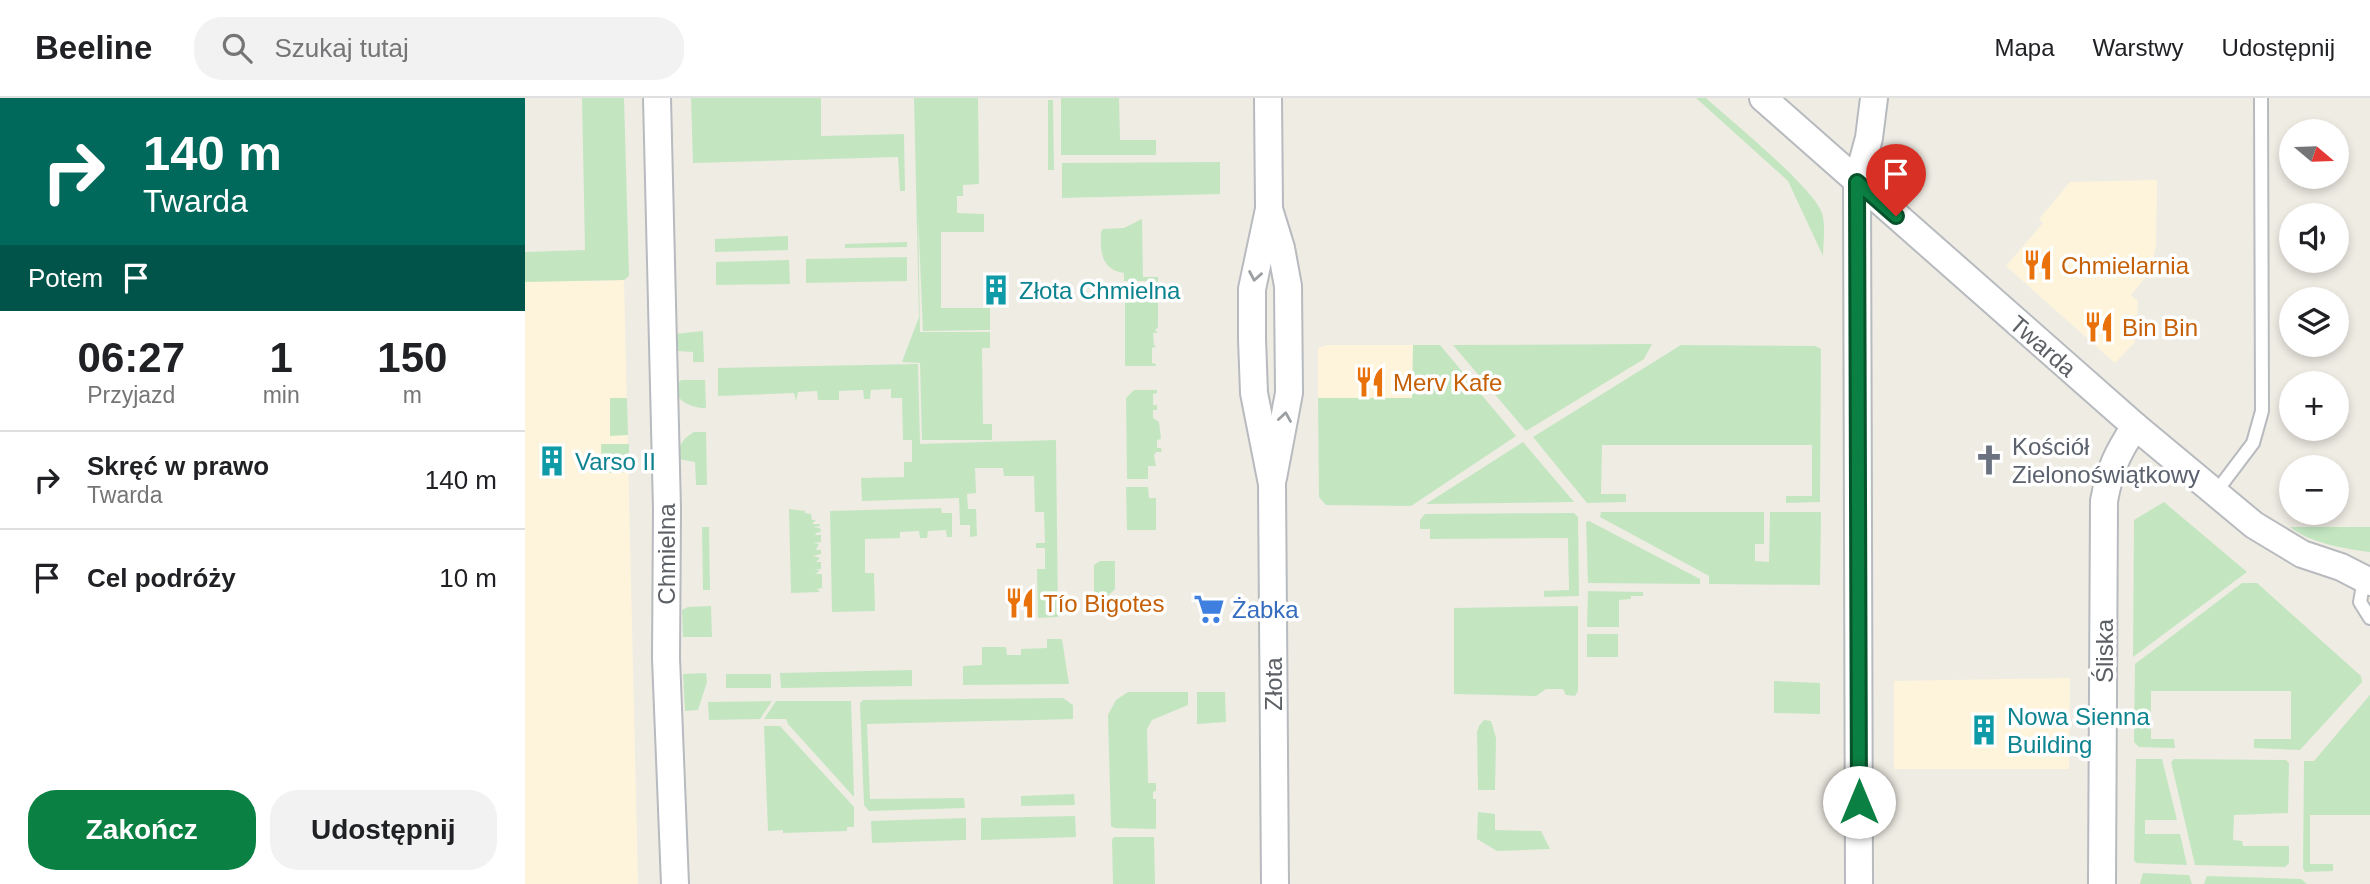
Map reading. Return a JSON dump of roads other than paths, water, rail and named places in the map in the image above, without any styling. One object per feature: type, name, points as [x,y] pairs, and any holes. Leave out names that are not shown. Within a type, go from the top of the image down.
[{"type":"street","name":"Chmielna","points":[[657,98],[667,509],[666,658],[675,884]]},
{"type":"street","name":"Złota","points":[[1268,98],[1269,209],[1252,289],[1252,339],[1254,393],[1272,484],[1275,884]]},
{"type":"street","name":"Twarda","points":[[1763,98],[2134,426],[2254,525],[2302,554],[2361,573]]},
{"type":"street","points":[[1859,884],[1857,182],[1869,138],[1874,98]]},
{"type":"street","name":"Złota","points":[[1269,209],[1281,248],[1288,286],[1289,393],[1272,484]]},
{"type":"street","name":"Śliska","points":[[2102,884],[2105,501],[2109,473],[2116,455],[2134,426]]},
{"type":"lane","points":[[2216,492],[2253,443],[2262,411],[2261,98]]},
{"type":"lane","points":[[2361,573],[2360,601],[2370,618]]},
{"type":"place","name":"Chmielarnia","points":[[2038,265]]},
{"type":"place","name":"Złota Chmielna","points":[[996,290]]},
{"type":"place","name":"Bin Bin","points":[[2099,327]]},
{"type":"place","name":"Merv Kafe","points":[[1370,382]]},
{"type":"place","name":"Kościół Zielonoświątkowy","points":[[1989,460]]},
{"type":"place","name":"Varso II","points":[[552,461]]},
{"type":"place","name":"Tío Bigotes","points":[[1020,603]]},
{"type":"place","name":"Żabka","points":[[1209,609]]},
{"type":"place","name":"Nowa Sienna Building","points":[[1984,730]]}]
